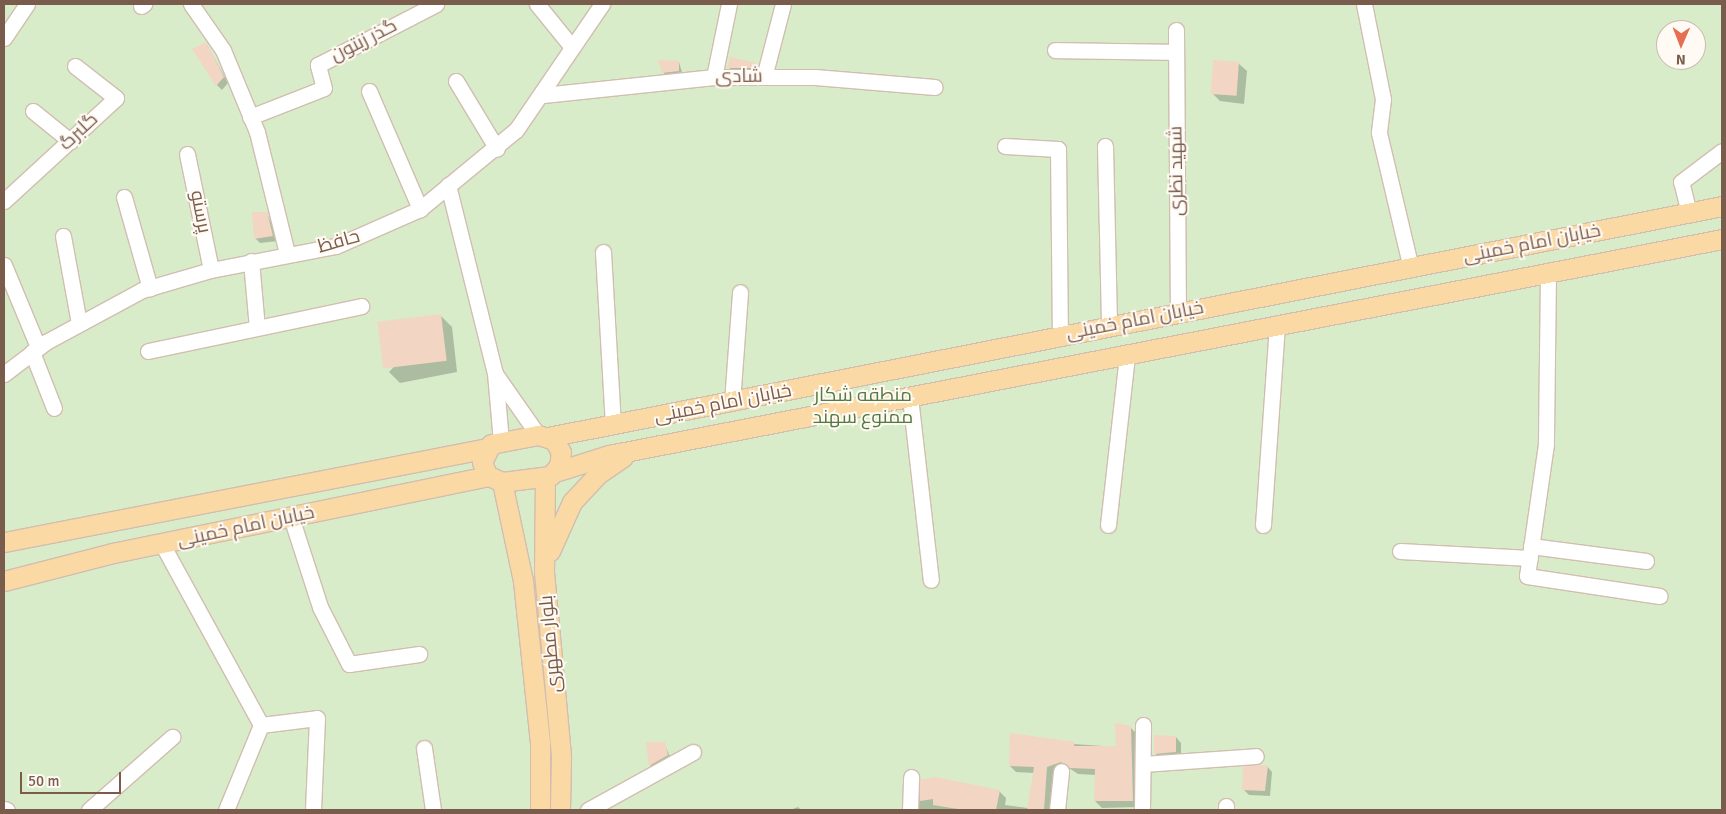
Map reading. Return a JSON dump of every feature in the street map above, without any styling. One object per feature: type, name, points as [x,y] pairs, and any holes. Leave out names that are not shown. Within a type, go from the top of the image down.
[{"type":"main road","name":"خیابان امام خمینی","points":[[4,542],[494,444],[613,426],[1178,312],[1722,206]]},
{"type":"main road","name":"خیابان امام خمینی","points":[[4,581],[162,544],[291,517],[495,479],[550,475],[630,453],[1127,354],[1722,239]]},
{"type":"main road","name":"بلوار مطهری","points":[[543,436],[561,452],[550,475],[544,572],[560,757],[560,810]]},
{"type":"main road","name":"بلوار مطهری","points":[[494,444],[482,462],[495,479],[523,581],[540,742],[540,810]]},
{"type":"main road","points":[[544,572],[554,535],[572,502],[598,474],[630,453]]},
{"type":"street","points":[[4,38],[27,4]]},
{"type":"street","points":[[191,4],[223,50],[250,117],[276,198],[287,253]]},
{"type":"street","name":"گذر زیتون","points":[[250,117],[324,88],[318,64],[436,4]]},
{"type":"street","points":[[537,4],[572,47]]},
{"type":"street","name":"حافظ","points":[[4,374],[35,350],[78,323],[150,288],[211,270],[287,253],[336,246],[420,209],[448,185],[497,149],[543,95],[572,47],[602,4]]},
{"type":"street","points":[[714,77],[729,4]]},
{"type":"street","points":[[764,77],[783,4]]},
{"type":"street","points":[[1364,4],[1383,99],[1379,133],[1410,268]]},
{"type":"street","name":"شهید نظری","points":[[1176,30],[1178,312]]},
{"type":"street","points":[[1055,50],[1176,52]]},
{"type":"street","name":"گلبرگ","points":[[4,201],[116,98],[75,66]]},
{"type":"street","name":"شادی","points":[[543,95],[714,77],[764,77],[935,88]]},
{"type":"street","points":[[456,81],[497,149]]},
{"type":"street","points":[[369,91],[420,209]]},
{"type":"street","points":[[33,112],[70,141]]},
{"type":"street","points":[[1005,146],[1058,149],[1060,336]]},
{"type":"street","points":[[1105,146],[1109,326]]},
{"type":"street","points":[[1688,213],[1681,182],[1722,151]]},
{"type":"street","name":"پرستو","points":[[186,154],[211,270]]},
{"type":"street","points":[[448,185],[496,373],[494,444]]},
{"type":"street","points":[[124,197],[150,288]]},
{"type":"street","points":[[62,236],[78,323]]},
{"type":"street","points":[[604,252],[613,426]]},
{"type":"street","points":[[252,261],[257,328]]},
{"type":"street","points":[[4,265],[54,408]]},
{"type":"street","points":[[1548,273],[1546,444],[1527,576],[1660,596]]},
{"type":"street","points":[[732,402],[740,292]]},
{"type":"street","points":[[148,350],[361,306]]},
{"type":"street","points":[[1263,525],[1277,326]]},
{"type":"street","points":[[1108,525],[1127,354]]},
{"type":"street","points":[[496,373],[543,436]]},
{"type":"street","points":[[910,397],[930,580]]},
{"type":"street","points":[[291,517],[320,607],[349,664],[419,654]]},
{"type":"street","points":[[162,544],[261,726]]},
{"type":"street","points":[[1400,551],[1530,552],[1646,561]]},
{"type":"street","points":[[261,726],[317,718],[314,810]]},
{"type":"street","points":[[1142,810],[1143,725]]},
{"type":"street","points":[[226,810],[261,726]]},
{"type":"street","points":[[89,810],[172,737]]},
{"type":"street","points":[[424,748],[430,810]]},
{"type":"street","points":[[588,810],[693,752]]},
{"type":"street","points":[[1143,764],[1256,756]]},
{"type":"street","points":[[1057,810],[1061,771]]},
{"type":"street","points":[[910,810],[911,777]]},
{"type":"green space","name":"منطقه شکار ممنوع سهند","points":[[4,4],[1722,4],[1722,810],[4,810]]},
{"type":"building","points":[[206,42],[224,77],[216,86],[192,49]]},
{"type":"building","points":[[730,57],[756,63],[755,68],[727,68]]},
{"type":"building","points":[[658,60],[679,61],[679,71],[662,73]]},
{"type":"building","points":[[1213,60],[1239,62],[1237,96],[1211,94]]},
{"type":"building","points":[[252,212],[267,212],[273,236],[254,239]]},
{"type":"building","points":[[441,314],[447,361],[383,368],[377,322]]},
{"type":"building","points":[[1115,723],[1131,726],[1133,801],[1094,801],[1095,769],[1070,768],[1061,762],[1047,767],[1044,810],[1027,810],[1034,767],[1009,766],[1010,733],[1075,742],[1074,746],[1116,746]]},
{"type":"building","points":[[1154,735],[1176,736],[1176,752],[1154,754]]},
{"type":"building","points":[[646,742],[665,742],[668,755],[649,766]]},
{"type":"building","points":[[1268,765],[1265,791],[1242,790],[1243,766]]},
{"type":"building","points":[[935,777],[1000,790],[996,810],[964,810],[933,805],[933,799],[920,801],[920,780]]}]
